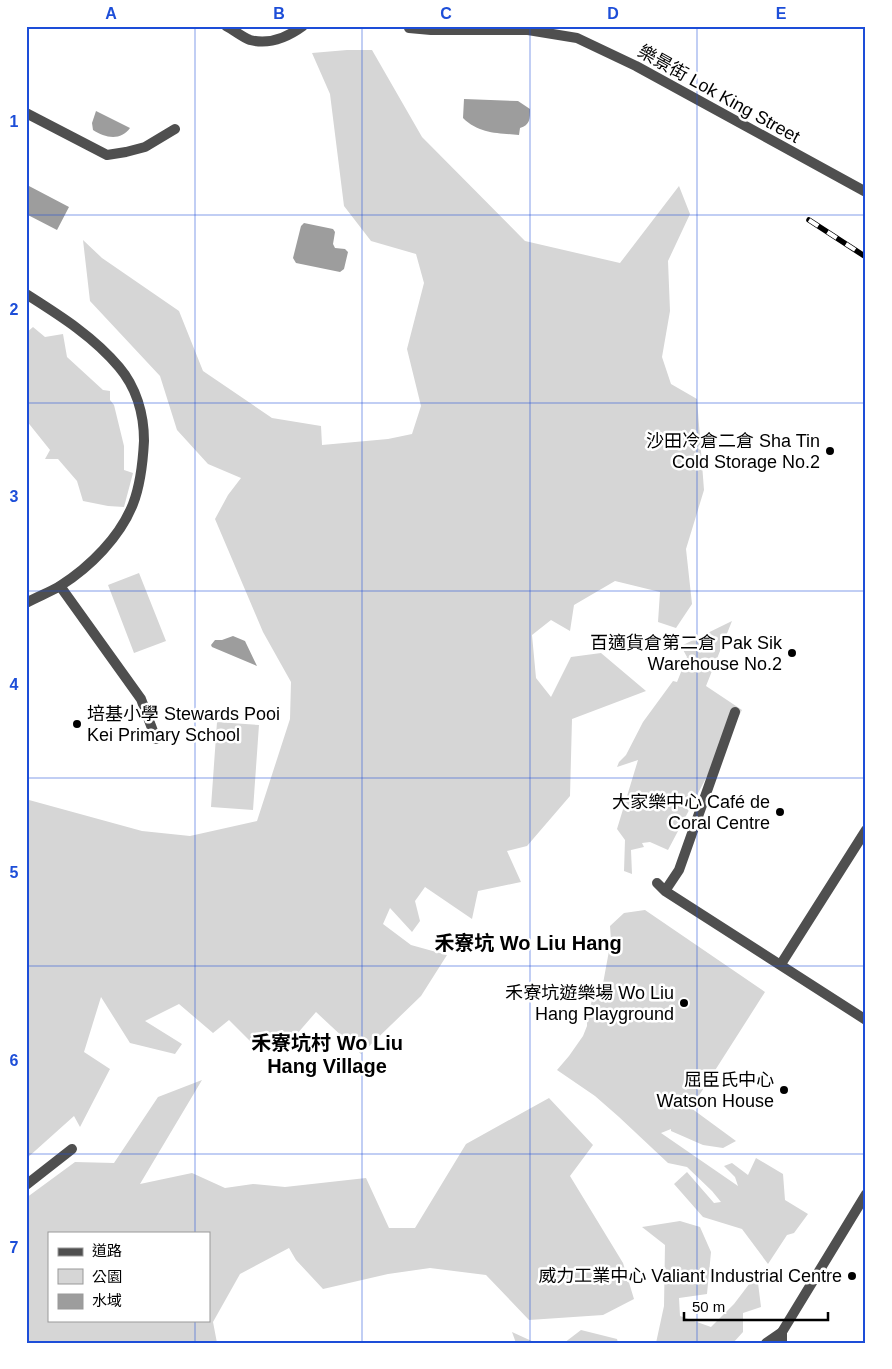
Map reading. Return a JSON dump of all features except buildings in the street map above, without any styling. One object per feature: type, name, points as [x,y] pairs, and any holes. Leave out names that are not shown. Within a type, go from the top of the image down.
[{"type":"street","points":[[226,26],[251,40],[273,40],[291,34],[303,26]]},
{"type":"street","name":"樂景街 Lok King Street","points":[[406,27],[431,30],[528,30],[577,38],[636,66],[866,192]]},
{"type":"street","points":[[26,113],[107,155],[145,146],[175,129]]},
{"type":"street","points":[[26,294],[88,335],[120,368],[136,396],[144,422],[143,458],[134,504],[121,528],[95,558],[60,586],[26,603]]},
{"type":"street","points":[[60,586],[141,699],[156,739]]},
{"type":"street","points":[[665,891],[679,870],[735,712]]},
{"type":"street","points":[[781,964],[866,830]]},
{"type":"street","points":[[657,883],[665,891],[866,1020]]},
{"type":"street","points":[[26,1185],[72,1149]]},
{"type":"street","points":[[778,1343],[782,1332],[866,1194]]},
{"type":"street","points":[[766,1343],[782,1332]]},
{"type":"street","points":[[782,1332],[782,1343]]},
{"type":"green space","points":[[372,50],[422,137],[525,241],[620,263],[679,186],[690,214],[668,261],[670,311],[662,357],[671,384],[697,399],[704,490],[686,549],[692,604],[676,628],[658,622],[660,592],[615,581],[574,605],[570,631],[551,620],[532,635],[536,678],[551,697],[571,657],[601,653],[646,691],[572,719],[570,796],[527,846],[507,851],[521,882],[478,891],[472,919],[425,887],[415,901],[420,921],[412,932],[390,908],[383,924],[411,945],[447,955],[421,996],[361,1054],[316,1012],[290,1042],[252,1043],[229,1020],[213,1033],[179,1004],[145,1021],[182,1044],[175,1054],[130,1043],[101,997],[84,1052],[110,1069],[80,1127],[74,1116],[26,1159],[26,798],[142,831],[190,836],[257,821],[290,719],[291,682],[263,632],[215,519],[228,495],[241,478],[208,464],[177,430],[160,376],[90,301],[83,240],[102,258],[179,311],[203,371],[272,418],[321,426],[322,445],[388,439],[412,434],[421,406],[407,349],[424,283],[416,254],[371,241],[344,206],[330,94],[312,53]]},
{"type":"green space","points":[[33,327],[45,337],[63,334],[67,357],[103,390],[110,391],[110,400],[114,405],[124,446],[124,470],[133,473],[124,507],[83,501],[77,481],[58,459],[45,459],[50,450],[26,420],[26,333]]},
{"type":"green space","points":[[139,573],[166,641],[134,653],[108,585]]},
{"type":"green space","points":[[732,621],[706,686],[742,710],[668,850],[650,842],[642,843],[644,847],[631,850],[632,874],[624,871],[625,840],[617,829],[638,760],[617,767],[619,762],[626,755],[643,722],[673,681],[677,682],[687,657],[681,646]]},
{"type":"green space","points":[[217,722],[259,725],[253,810],[211,807]]},
{"type":"green space","name":"禾寮坑遊樂場 Wo Liu Hang Playground","points":[[645,910],[765,992],[691,1108],[736,1141],[723,1148],[703,1145],[671,1131],[671,1129],[661,1133],[738,1186],[735,1177],[724,1166],[732,1163],[748,1175],[756,1158],[783,1174],[785,1200],[808,1214],[794,1233],[787,1235],[768,1264],[742,1229],[703,1217],[674,1184],[687,1172],[714,1203],[721,1202],[687,1167],[668,1163],[595,1096],[557,1070],[583,1036],[592,1000],[600,994],[602,989],[611,940],[610,926],[624,913]]},
{"type":"green space","points":[[202,1080],[140,1184],[192,1173],[225,1188],[253,1184],[285,1187],[366,1178],[389,1228],[415,1228],[466,1144],[549,1098],[593,1145],[570,1176],[623,1263],[634,1299],[603,1315],[529,1320],[486,1275],[430,1268],[388,1274],[323,1289],[296,1260],[289,1248],[240,1274],[213,1322],[217,1343],[26,1343],[26,1198],[75,1162],[114,1163],[158,1097]]},
{"type":"green space","points":[[680,1221],[700,1227],[711,1252],[707,1294],[679,1298],[680,1316],[711,1327],[734,1304],[753,1279],[758,1283],[761,1307],[743,1313],[743,1332],[733,1343],[656,1343],[664,1306],[665,1245],[642,1227]]},
{"type":"green space","points":[[581,1330],[617,1339],[618,1343],[564,1343]]},
{"type":"green space","points":[[512,1332],[536,1343],[516,1343]]},
{"type":"water","points":[[464,99],[518,101],[530,109],[529,121],[520,128],[519,135],[482,130],[463,118]]},
{"type":"water","points":[[96,111],[130,128],[122,135],[113,137],[98,133],[93,130],[92,123]]},
{"type":"water","points":[[29,186],[69,207],[57,230],[26,214],[26,191]]},
{"type":"water","points":[[304,223],[333,229],[335,232],[333,244],[335,248],[345,249],[348,252],[344,269],[340,272],[296,263],[293,258],[301,226]]},
{"type":"water","points":[[233,636],[245,641],[257,666],[211,645],[215,640],[222,640]]},
{"type":"railway","points":[[809,220],[866,257]]},
{"type":"place","name":"沙田冷倉二倉 Sha Tin Cold Storage No.2","points":[[830,451]]},
{"type":"place","name":"百適貨倉第二倉 Pak Sik Warehouse No.2","points":[[792,653]]},
{"type":"place","name":"培基小學 Stewards Pooi Kei Primary School","points":[[77,724]]},
{"type":"place","name":"大家樂中心 Café de Coral Centre","points":[[780,812]]},
{"type":"place","name":"禾寮坑遊樂場 Wo Liu Hang Playground","points":[[684,1003]]},
{"type":"place","name":"屈臣氏中心 Watson House","points":[[784,1090]]},
{"type":"place","name":"威力工業中心 Valiant Industrial Centre","points":[[852,1276]]},
{"type":"district","name":"禾寮坑 Wo Liu Hang","points":[[528,943]]},
{"type":"district","name":"禾寮坑村 Wo Liu Hang Village","points":[[327,1054]]}]
